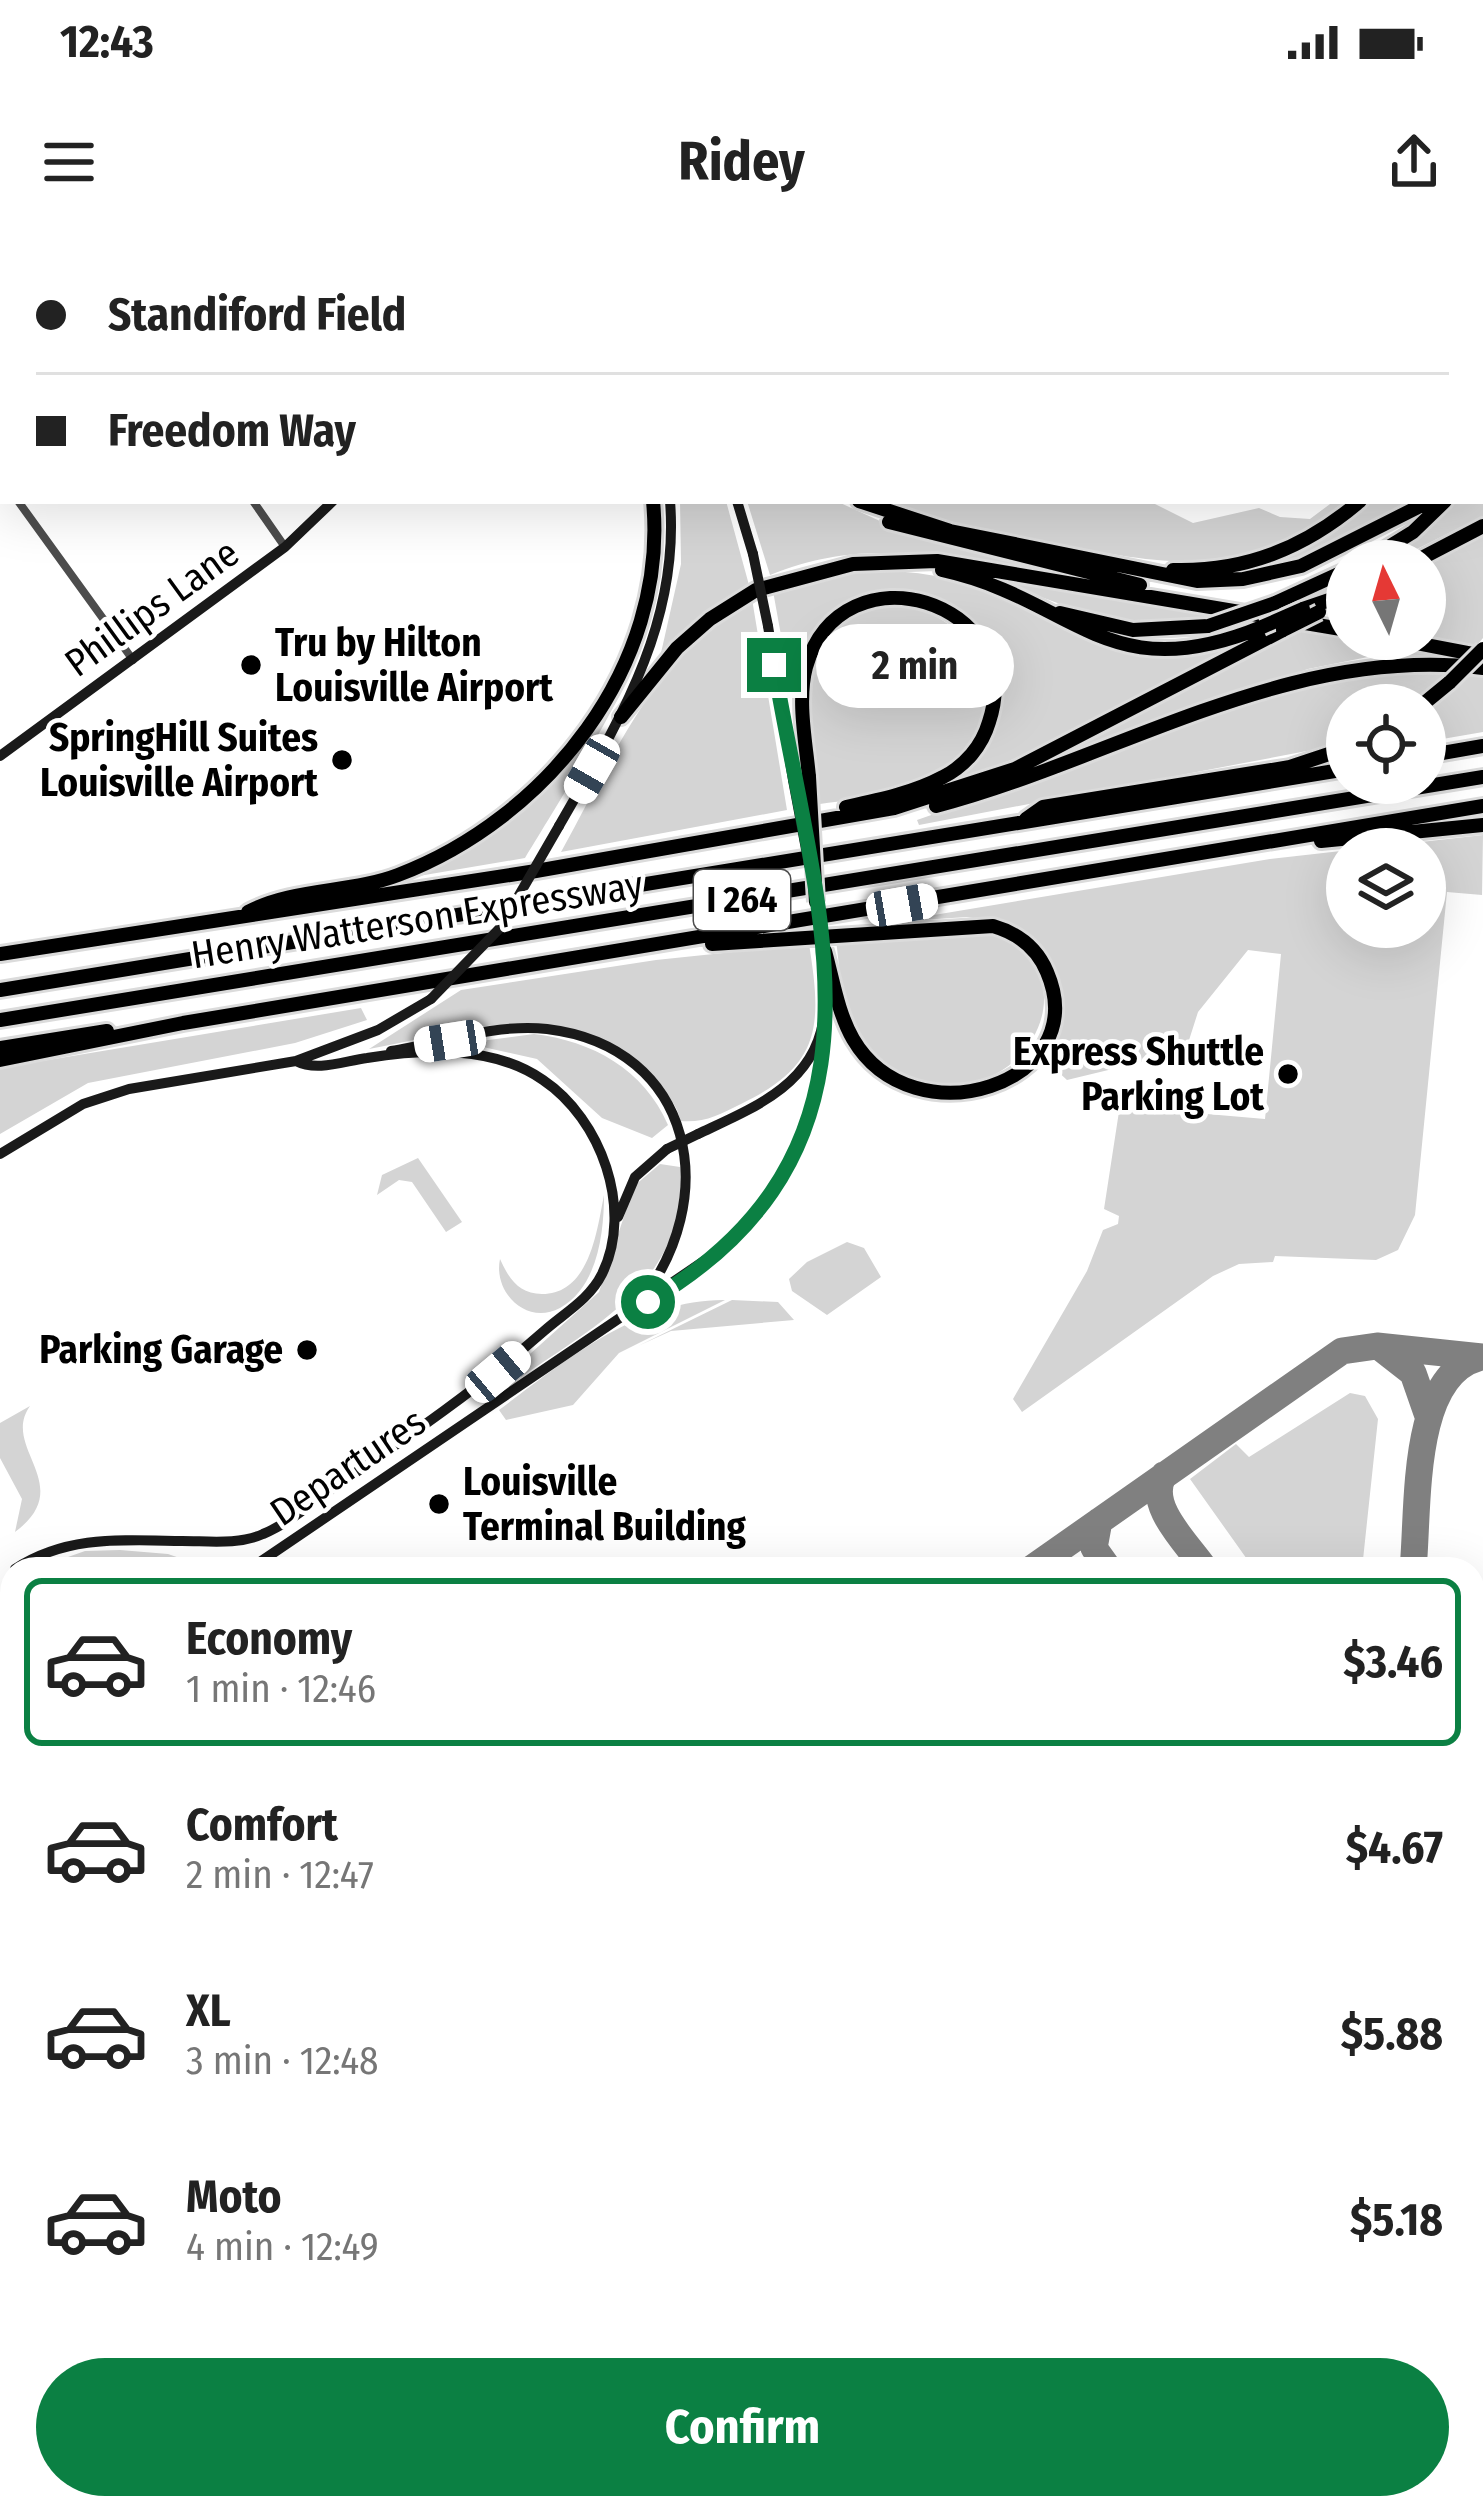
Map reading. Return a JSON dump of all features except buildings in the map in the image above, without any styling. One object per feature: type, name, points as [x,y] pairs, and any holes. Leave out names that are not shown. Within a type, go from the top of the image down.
[{"type":"highway","points":[[244,915],[265,903],[361,886],[420,866],[472,839],[532,794],[581,738],[617,677],[650,576],[652,504]]},
{"type":"highway","points":[[862,504],[911,531],[1203,602]]},
{"type":"highway","points":[[866,504],[950,531],[1197,581],[1273,574],[1327,556],[1424,504]]},
{"type":"highway","points":[[1128,568],[1193,571],[1250,563],[1303,542],[1356,504]]},
{"type":"highway","points":[[1400,540],[1442,504]]},
{"type":"highway","points":[[1446,545],[1483,526]]},
{"type":"highway","points":[[621,717],[677,648],[756,590],[834,566],[937,561],[1326,626]]},
{"type":"highway","points":[[927,564],[1103,626],[1165,632],[1208,626],[1326,580]]},
{"type":"highway","points":[[808,822],[830,811],[911,791],[967,760],[987,729],[995,694],[992,671],[976,636],[943,608],[907,598],[867,602],[835,621],[811,654],[804,680],[801,779],[816,902]]},
{"type":"highway","points":[[1027,602],[1096,637],[1136,647],[1189,647],[1326,604]]},
{"type":"highway","points":[[848,816],[928,800],[1015,769],[1283,630],[1311,610]]},
{"type":"highway","points":[[1446,647],[1483,653]]},
{"type":"highway","points":[[1446,685],[1483,653]]},
{"type":"highway","points":[[0,954],[961,800],[1325,672],[1408,662],[1483,668]]},
{"type":"highway","points":[[1446,752],[1483,746]]},
{"type":"highway","points":[[1020,823],[1043,808],[1290,767],[1326,755]]},
{"type":"highway","name":"Henry Watterson Expressway","points":[[0,990],[1326,772]]},
{"type":"highway","name":"Henry Watterson Expressway","points":[[0,1020],[1483,777]]},
{"type":"highway","points":[[0,1060],[183,1023],[683,944],[1483,806]]},
{"type":"highway","points":[[1079,875],[1096,878],[1317,842],[1483,825]]},
{"type":"highway","points":[[683,944],[993,926],[1024,941],[1046,968],[1054,1001],[1049,1029],[1036,1054],[1004,1082],[968,1094],[916,1090],[886,1076],[860,1049],[846,1026],[825,951]]},
{"type":"highway","points":[[0,1048],[165,1021],[183,1023]]},
{"type":"main road","name":"Phillips Lane","points":[[0,756],[285,547],[330,504]]},
{"type":"main road","points":[[0,1154],[62,1114],[128,1089],[296,1061],[378,1030],[431,999],[500,928],[621,717],[662,616],[670,562],[670,504]]},
{"type":"main road","points":[[737,504],[753,554],[801,779]]},
{"type":"main road","points":[[36,1557],[82,1542],[211,1542],[266,1533],[481,1388],[586,1297],[602,1274],[635,1177],[668,1149],[771,1097],[799,1075],[821,1030],[826,996],[825,951],[816,902]]},
{"type":"main road","name":"Departures","points":[[267,1557],[715,1256],[774,1188],[815,1104],[828,1034],[826,996]]},
{"type":"main road","points":[[296,1061],[308,1068],[536,1028],[593,1042],[646,1078],[677,1127],[690,1183],[671,1255],[632,1311]]},
{"type":"main road","points":[[375,1056],[480,1054],[515,1064],[547,1082],[584,1120],[601,1154],[613,1199],[613,1237]]},
{"type":"street","points":[[20,504],[133,660]]},
{"type":"street","points":[[255,504],[285,547]]},
{"type":"shaded area","points":[[680,504],[727,504],[749,585],[702,616],[661,653],[681,564]]},
{"type":"shaded area","points":[[748,504],[843,504],[913,536],[1030,567],[871,553],[807,563],[770,575]]},
{"type":"shaded area","points":[[893,504],[1155,504],[1193,523],[1259,508],[1280,517],[1310,519],[1330,504],[1345,504],[1275,546],[1203,561],[1128,557]]},
{"type":"shaded area","points":[[1363,504],[1413,504],[1341,540],[1326,540],[1326,548],[1311,555],[1231,574],[1293,552]]},
{"type":"shaded area","points":[[1447,504],[1483,504],[1483,516],[1435,540],[1403,540]]},
{"type":"shaded area","points":[[1483,536],[1483,638],[1477,645],[1446,640],[1446,555]]},
{"type":"shaded area","points":[[851,571],[906,572],[960,582],[1082,637],[1129,651],[1240,643],[1022,756],[934,788],[986,730],[999,686],[970,626],[939,599],[919,592],[877,592],[838,609],[805,647],[793,702],[773,591]]},
{"type":"shaded area","points":[[997,577],[1219,615],[1160,622],[1105,617],[1051,601]]},
{"type":"shaded area","points":[[752,599],[787,810],[561,852],[619,744],[662,679],[717,623]]},
{"type":"shaded area","points":[[884,604],[915,608],[942,620],[963,638],[979,660],[986,686],[985,713],[974,738],[937,772],[888,792],[820,804],[810,713],[817,658],[830,636],[852,617]]},
{"type":"shaded area","points":[[643,627],[641,644],[615,703],[525,858],[407,878],[479,840],[555,775]]},
{"type":"shaded area","points":[[1298,631],[1326,636],[1326,660],[1353,660],[1308,669],[1047,762]]},
{"type":"shaded area","points":[[1453,670],[1436,684],[1326,684],[1326,745],[1312,750],[919,825],[917,820],[1336,674]]},
{"type":"shaded area","points":[[1471,672],[1483,673],[1483,732],[1446,738],[1446,692]]},
{"type":"shaded area","points":[[1483,835],[1482,895],[1447,892],[1446,902],[1446,839]]},
{"type":"shaded area","points":[[1326,852],[1326,948],[1441,948],[1415,1215],[1398,1250],[1376,1260],[1275,1256],[1273,1262],[1239,1264],[1213,1276],[1022,1412],[1013,1399],[1087,1271],[1103,1230],[1118,1224],[1119,1216],[1104,1209],[1122,1092],[1132,1085],[1176,1090],[1183,1096],[1184,1112],[1265,1119],[1281,954],[1248,950],[1198,1012],[1183,1059],[1158,1058],[1067,1080],[1041,1056],[1054,979],[1004,923],[967,917],[892,922]]},
{"type":"shaded area","points":[[985,930],[1022,949],[1040,977],[1043,1007],[1033,1038],[1011,1063],[980,1080],[942,1085],[881,1062],[854,1032],[846,1013],[836,941]]},
{"type":"shaded area","points":[[809,944],[815,1020],[802,1058],[768,1089],[704,1119],[680,1121],[672,1101],[643,1071],[607,1047],[542,1025],[479,1027],[369,1049],[461,990],[656,960]]},
{"type":"shaded area","points":[[361,1008],[367,1020],[295,1043],[88,1083],[0,1134],[0,1068]]},
{"type":"shaded area","points":[[534,1034],[576,1043],[614,1061],[645,1088],[668,1125],[652,1138],[602,1118],[537,1059],[465,1043]]},
{"type":"shaded area","points":[[418,1158],[462,1222],[446,1232],[412,1182],[399,1180],[377,1195],[382,1175]]},
{"type":"shaded area","points":[[660,1164],[680,1167],[679,1205],[670,1239],[654,1268],[608,1316],[521,1377],[521,1362],[599,1292],[634,1186]]},
{"type":"shaded area","points":[[604,1195],[600,1241],[583,1287],[573,1299],[547,1312],[535,1313],[515,1303],[502,1283],[500,1259],[511,1279],[527,1291],[542,1294],[571,1283],[588,1258]]},
{"type":"shaded area","points":[[847,1242],[864,1248],[881,1277],[827,1315],[792,1291],[789,1279],[807,1262]]},
{"type":"shaded area","points":[[725,1300],[619,1353],[573,1405],[506,1420],[499,1410],[577,1353],[633,1321],[693,1302]]},
{"type":"shaded area","points":[[732,1300],[778,1302],[794,1320],[671,1331],[638,1346]]},
{"type":"shaded area","points":[[1350,1393],[1365,1396],[1378,1419],[1363,1557],[1245,1557],[1190,1479],[1236,1444],[1249,1457]]},
{"type":"shaded area","points":[[30,1406],[23,1422],[24,1437],[40,1483],[40,1498],[33,1515],[15,1532],[22,1499],[0,1458],[0,1423]]},
{"type":"shaded area","points":[[120,1550],[177,1557],[68,1557],[85,1551]]},
{"type":"taxiway","points":[[1048,1557],[1342,1351],[1377,1346],[1483,1357]]},
{"type":"taxiway","points":[[1381,1348],[1413,1373],[1428,1416]]},
{"type":"taxiway","points":[[1414,1557],[1418,1481],[1429,1417],[1456,1370],[1478,1358]]},
{"type":"taxiway","points":[[1164,1475],[1160,1487],[1164,1511],[1196,1557]]},
{"type":"taxiway","points":[[1099,1521],[1094,1548],[1100,1557]]},
{"type":"place","name":"Tru by Hilton Louisville Airport","points":[[251,665]]},
{"type":"place","name":"SpringHill Suites Louisville Airport","points":[[342,760]]},
{"type":"place","name":"Express Shuttle Parking Lot","points":[[1288,1074]]},
{"type":"place","name":"Parking Garage","points":[[307,1350]]},
{"type":"place","name":"Louisville Terminal Building","points":[[439,1504]]},
{"type":"route","points":[[648,1302],[715,1256],[764,1203],[808,1126],[824,1067],[829,1017],[825,951],[774,665]]}]
